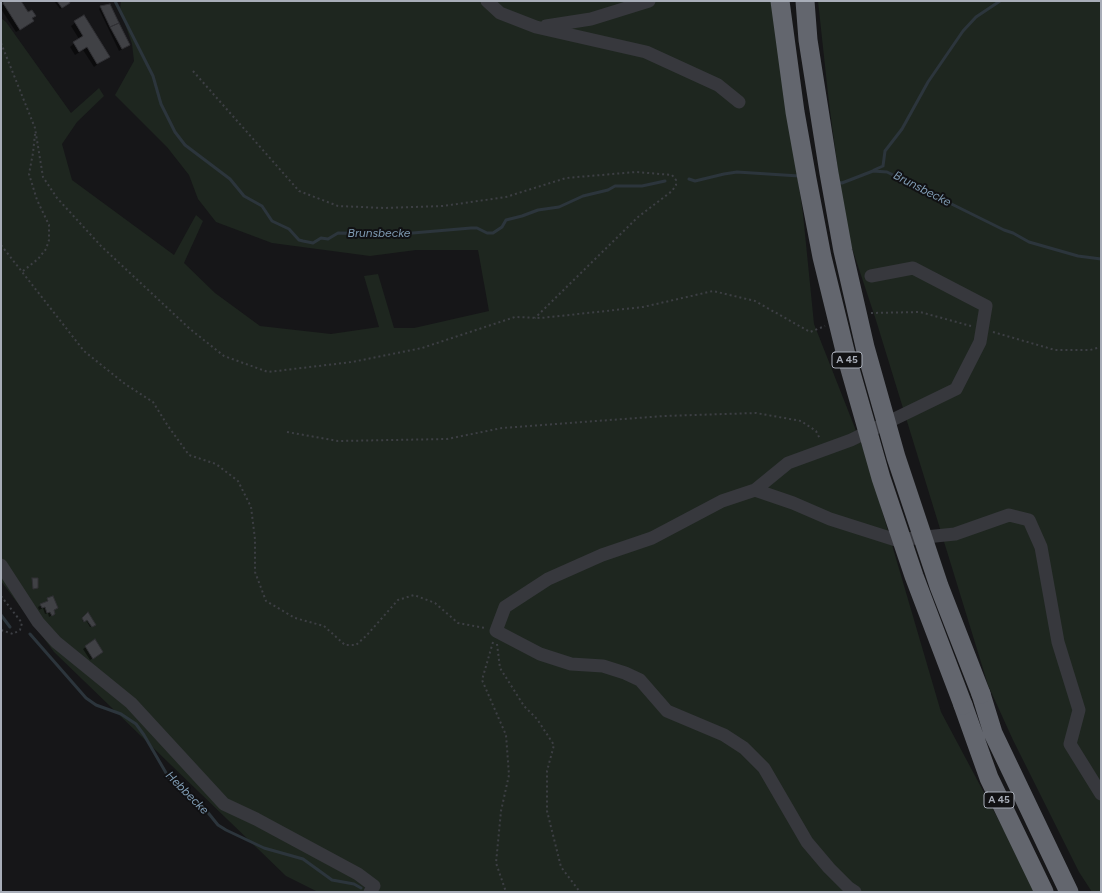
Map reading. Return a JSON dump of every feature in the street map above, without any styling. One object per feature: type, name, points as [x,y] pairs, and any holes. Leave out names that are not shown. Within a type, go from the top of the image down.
[{"type":"highway","name":"A 45","points":[[780,1],[794,104],[822,257],[846,355],[881,478],[914,576],[989,778],[1044,892]]},
{"type":"highway","name":"A 45","points":[[805,1],[808,40],[843,252],[865,347],[896,457],[939,586],[982,694],[993,733],[1069,892]]},
{"type":"highway","points":[[1056,866],[1079,892]]},
{"type":"street","points":[[487,1],[500,13],[536,27],[646,52],[718,85],[739,102]]},
{"type":"street","points":[[536,27],[591,19],[649,1]]},
{"type":"street","points":[[855,892],[848,888],[807,842],[764,768],[744,748],[724,735],[667,711],[640,680],[625,672],[603,666],[571,664],[552,658],[540,654],[496,631],[506,607],[548,579],[602,555],[652,538],[722,501],[755,490],[788,463],[851,440],[956,389],[980,342],[986,306],[913,268],[871,276]]},
{"type":"street","points":[[755,490],[793,503],[830,520],[896,540],[955,534],[1009,515],[1030,520],[1041,548],[1058,642],[1078,710],[1070,744],[1101,794]]},
{"type":"street","points":[[1,565],[38,622],[56,642],[131,703],[224,804],[256,819],[358,874],[374,886],[370,892]]},
{"type":"path","points":[[1,43],[35,128],[43,177],[57,198],[101,246],[190,330],[224,356],[268,372],[352,362],[422,348],[515,317],[535,318],[643,307],[714,291],[755,301],[810,332],[828,324]]},
{"type":"path","points":[[193,71],[299,191],[338,206],[384,208],[443,206],[506,197],[566,178],[636,172],[672,175],[676,180],[676,185],[672,191],[638,217],[535,318]]},
{"type":"path","points":[[23,271],[38,259],[46,249],[49,240],[49,225],[37,200],[29,174],[34,153],[35,128]]},
{"type":"path","points":[[1,245],[23,271],[37,293],[84,351],[125,384],[153,402],[168,426],[190,455],[216,464],[238,481],[251,507],[255,539],[255,572],[266,601],[295,618],[324,626],[345,645],[356,645],[398,600],[414,595],[435,603],[458,623],[496,631]]},
{"type":"path","points":[[867,313],[920,312],[1055,350],[1083,350],[1101,347]]},
{"type":"path","points":[[287,432],[338,441],[447,439],[517,426],[664,416],[756,413],[801,421],[816,431],[826,449]]},
{"type":"path","points":[[1,596],[22,623],[20,630],[13,634],[1,630]]},
{"type":"path","points":[[496,631],[482,680],[506,735],[509,775],[501,811],[496,863],[506,892]]},
{"type":"path","points":[[496,631],[500,668],[524,706],[537,719],[554,745],[547,771],[547,811],[561,867],[580,892]]},
{"type":"shaded area","points":[[121,1],[774,1],[781,63],[803,214],[814,324],[866,456],[941,712],[1037,892],[318,892],[286,876],[54,652],[1,581],[1,18],[6,22],[71,113],[99,88],[104,96],[77,122],[62,144],[72,180],[174,255],[196,215],[203,221],[184,263],[215,293],[260,326],[331,334],[379,327],[364,276],[378,274],[394,328],[414,328],[489,311],[478,250],[416,250],[370,256],[272,243],[216,222],[198,199],[189,175],[167,147],[115,95],[134,61],[132,44],[120,9]]},
{"type":"shaded area","points":[[818,1],[1101,1],[1101,892],[1092,892],[1079,872],[1013,740],[988,685],[875,317],[846,230],[829,103]]},
{"type":"building","points":[[5,1],[21,1],[28,12],[32,10],[36,16],[32,18],[34,21],[20,30],[3,3]]},
{"type":"building","points":[[57,1],[69,1],[70,3],[62,8]]},
{"type":"building","points":[[110,4],[119,23],[110,27],[100,6]]},
{"type":"building","points":[[84,15],[110,57],[97,64],[87,47],[79,52],[73,42],[83,36],[74,21]]},
{"type":"building","points":[[119,23],[130,45],[122,49],[110,27]]},
{"type":"building","points":[[32,578],[38,578],[38,588],[33,589]]},
{"type":"building","points":[[53,596],[58,608],[54,610],[55,614],[52,616],[50,612],[47,613],[45,607],[42,608],[40,604],[48,601],[47,598]]},
{"type":"building","points":[[88,612],[96,625],[92,627],[87,620],[84,622],[82,618]]},
{"type":"building","points":[[95,639],[103,652],[93,659],[85,646]]},
{"type":"waterway","name":"Brunsbecke","points":[[115,1],[153,76],[161,104],[175,132],[185,145],[230,179],[244,196],[262,206],[272,221],[289,229],[299,240],[313,243],[321,238],[328,239],[338,233],[401,234],[471,228],[477,228],[487,233],[493,233],[502,227],[506,220],[538,210],[559,207],[583,196],[608,190],[615,186],[642,186],[665,181]]},
{"type":"waterway","points":[[874,170],[883,166],[885,151],[902,129],[928,82],[963,31],[976,17],[1000,1]]},
{"type":"waterway","name":"Brunsbecke","points":[[837,182],[842,183],[873,171],[887,172],[1029,242],[1078,256],[1101,259]]},
{"type":"waterway","name":"Brunsbecke","points":[[689,179],[695,181],[737,172],[799,176]]},
{"type":"waterway","name":"Hebbecke","points":[[1,615],[10,627]]},
{"type":"waterway","name":"Hebbecke","points":[[30,634],[86,698],[96,705],[121,714],[136,724],[169,778],[175,785],[201,804],[218,825],[264,848],[303,859],[332,880],[354,884],[361,888]]}]
